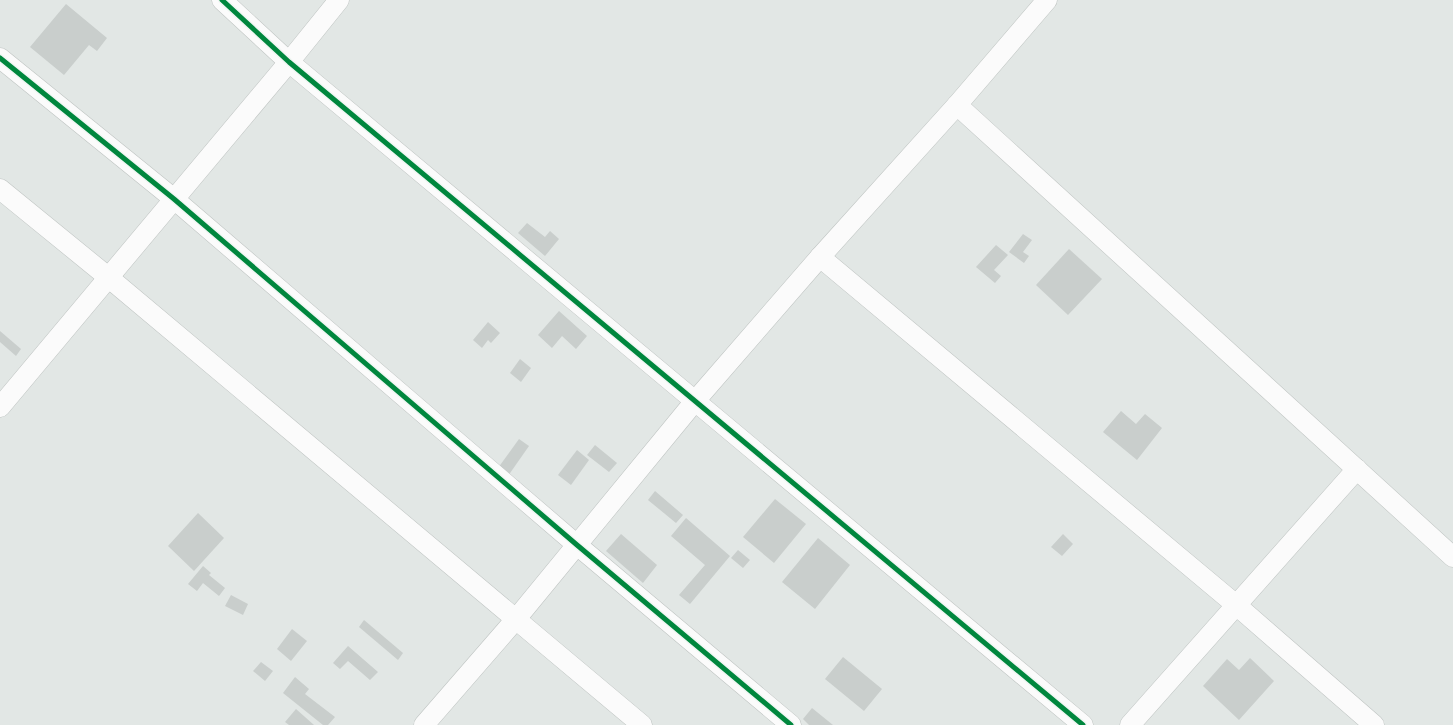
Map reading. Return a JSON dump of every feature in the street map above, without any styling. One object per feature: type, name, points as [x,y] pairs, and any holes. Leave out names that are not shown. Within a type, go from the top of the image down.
[{"type":"street","points":[[222,0],[289,62],[1083,725]]},
{"type":"street","points":[[0,408],[339,0]]},
{"type":"street","points":[[424,725],[516,619],[695,401],[820,257],[957,105],[1047,0]]},
{"type":"street","points":[[0,58],[174,198],[577,545],[791,725]]},
{"type":"street","points":[[957,105],[1453,557]]},
{"type":"street","points":[[0,190],[108,277],[642,725]]},
{"type":"street","points":[[820,257],[1235,604],[1374,725]]},
{"type":"street","points":[[1130,725],[1235,604],[1357,469]]},
{"type":"building","points":[[66,4],[107,38],[97,51],[89,45],[64,75],[30,47]]},
{"type":"building","points":[[527,223],[545,237],[550,231],[559,239],[545,256],[518,233]]},
{"type":"building","points":[[1023,234],[1032,240],[1023,252],[1029,256],[1024,263],[1009,252]]},
{"type":"building","points":[[996,245],[1008,255],[994,270],[1001,276],[995,283],[976,267]]},
{"type":"building","points":[[1069,249],[1102,279],[1068,315],[1036,285]]},
{"type":"building","points":[[559,311],[587,336],[576,349],[562,336],[552,348],[538,335]]},
{"type":"building","points":[[488,322],[500,333],[491,343],[488,340],[482,348],[473,340]]},
{"type":"building","points":[[0,331],[21,349],[16,356],[0,342]]},
{"type":"building","points":[[520,359],[531,368],[521,382],[510,373]]},
{"type":"building","points":[[1121,411],[1136,424],[1145,414],[1162,428],[1137,460],[1103,432]]},
{"type":"building","points":[[519,439],[529,446],[508,476],[498,468]]},
{"type":"building","points":[[595,445],[617,463],[609,472],[587,455]]},
{"type":"building","points":[[577,450],[589,460],[571,485],[558,475]]},
{"type":"building","points":[[655,491],[683,515],[676,523],[648,500]]},
{"type":"building","points":[[775,499],[806,524],[774,563],[743,537]]},
{"type":"building","points":[[198,513],[224,538],[194,571],[168,546]]},
{"type":"building","points":[[686,518],[730,556],[690,604],[679,595],[705,565],[671,536]]},
{"type":"building","points":[[621,534],[657,565],[643,583],[606,551]]},
{"type":"building","points":[[1063,534],[1073,544],[1062,556],[1051,547]]},
{"type":"building","points":[[818,538],[850,565],[815,609],[782,582]]},
{"type":"building","points":[[738,550],[750,560],[743,568],[731,558]]},
{"type":"building","points":[[203,566],[211,573],[209,575],[225,588],[219,596],[203,583],[197,591],[188,584]]},
{"type":"building","points":[[231,595],[248,604],[243,615],[225,606]]},
{"type":"building","points":[[364,620],[403,653],[398,660],[359,627]]},
{"type":"building","points":[[292,629],[307,641],[291,661],[277,649]]},
{"type":"building","points":[[348,646],[378,672],[370,680],[348,661],[340,669],[333,663]]},
{"type":"building","points":[[843,657],[882,689],[864,711],[825,679]]},
{"type":"building","points":[[1250,658],[1274,681],[1239,720],[1203,686],[1227,659],[1239,670]]},
{"type":"building","points":[[261,662],[273,671],[265,681],[253,671]]},
{"type":"building","points":[[295,677],[309,689],[305,694],[335,717],[328,725],[323,725],[283,693]]},
{"type":"building","points":[[812,708],[833,725],[809,725],[803,719]]},
{"type":"building","points":[[296,709],[314,725],[289,725],[285,722]]},
{"type":"cycle path","points":[[222,0],[289,62],[1083,725]]},
{"type":"cycle path","points":[[0,58],[174,199],[577,545],[791,725]]}]
